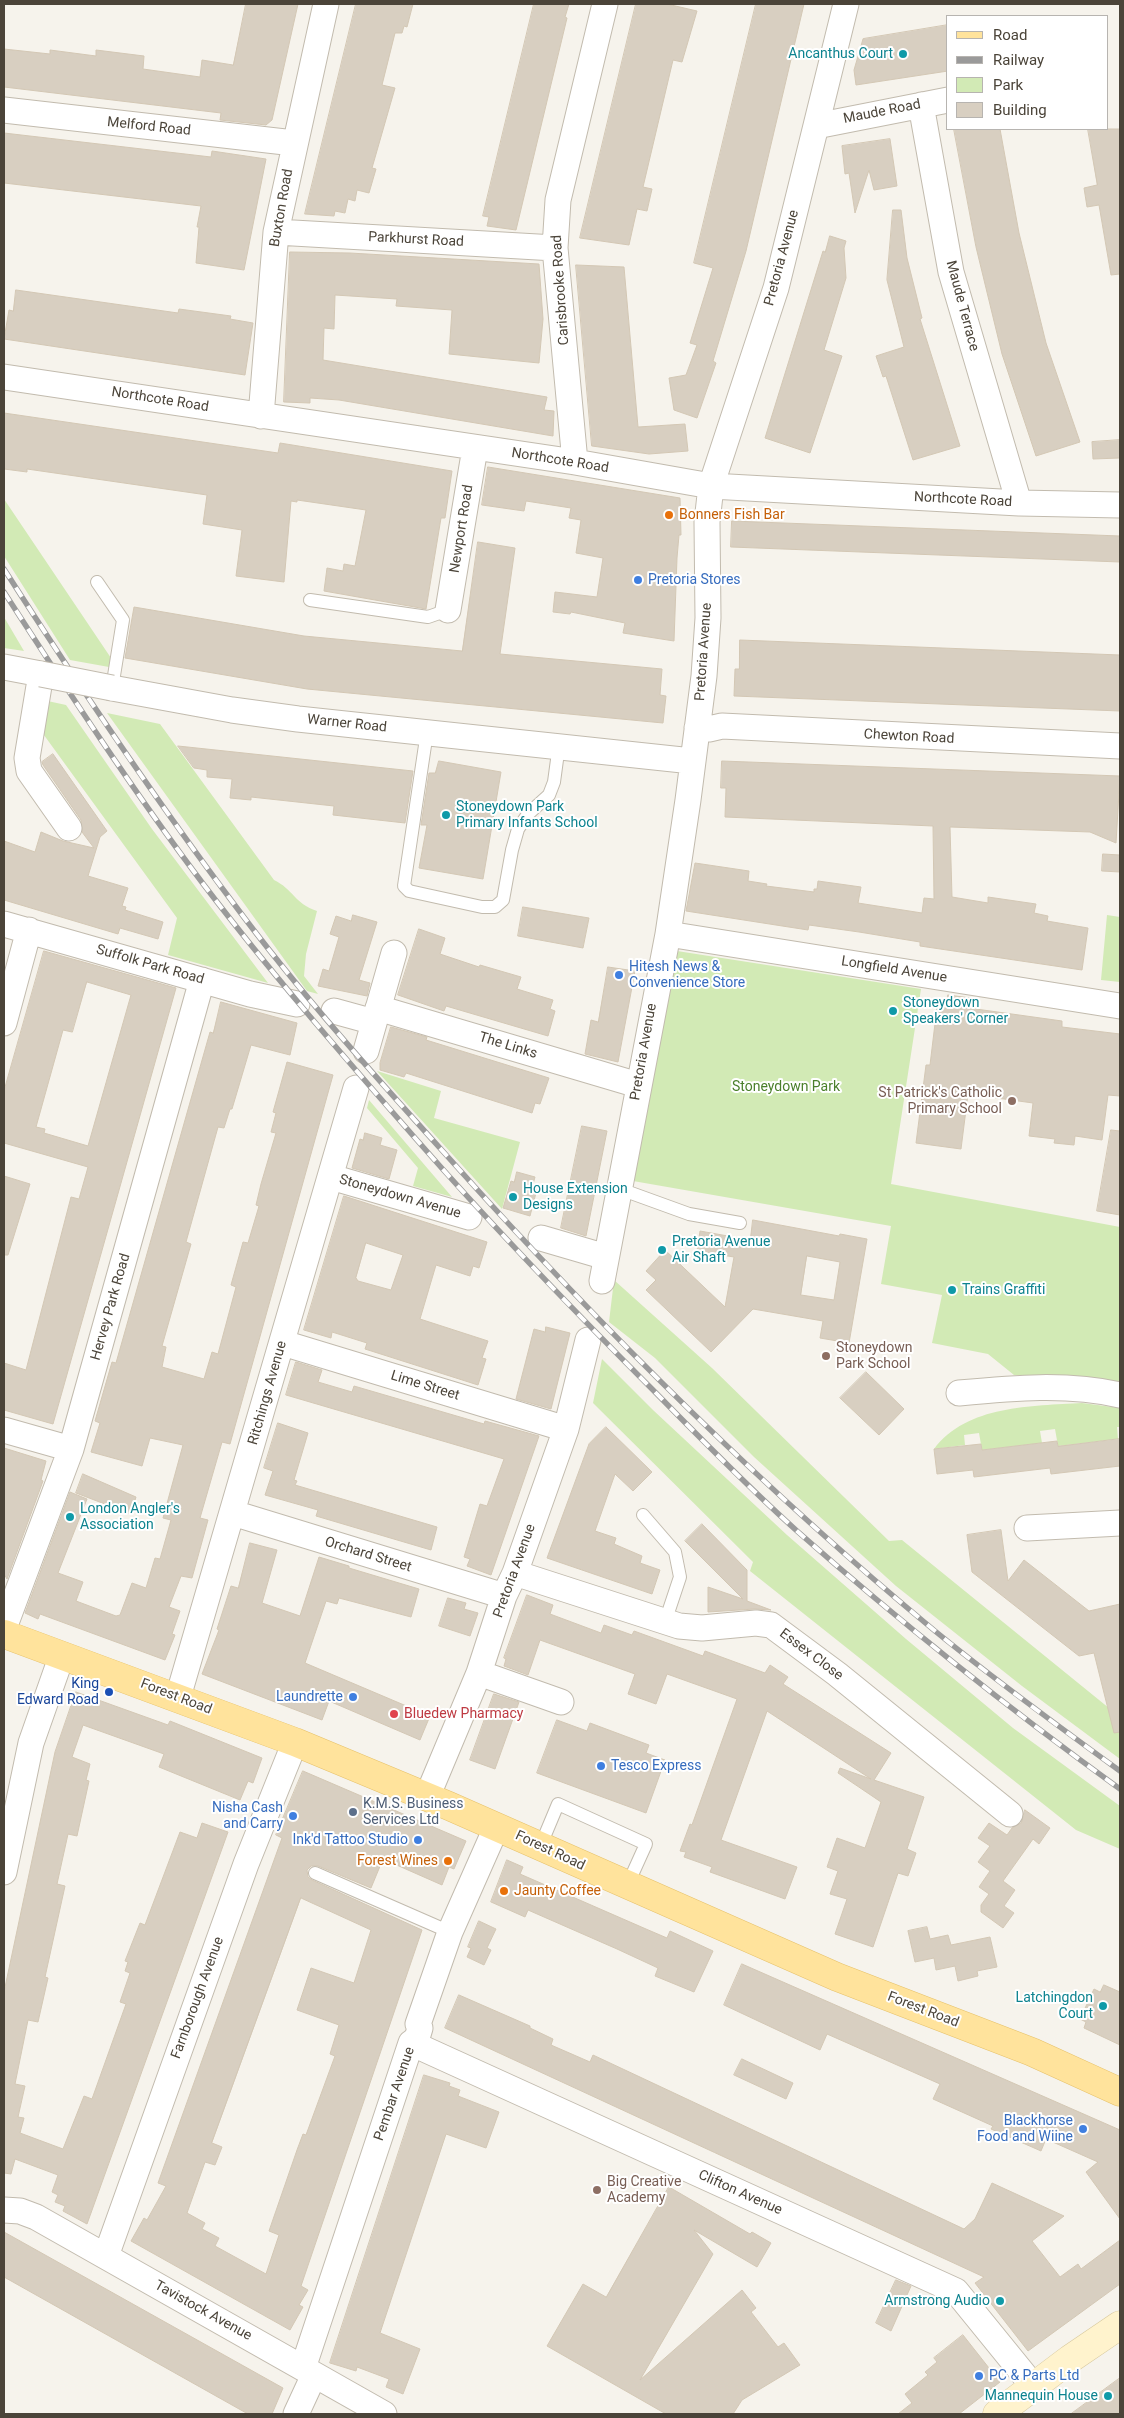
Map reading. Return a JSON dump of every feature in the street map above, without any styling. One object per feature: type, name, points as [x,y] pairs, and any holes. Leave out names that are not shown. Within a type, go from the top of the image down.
[{"type":"main road","name":"Forest Road","points":[[4,1634],[296,1742],[427,1797],[837,1977],[1032,2052],[1120,2092]]},
{"type":"main road","points":[[997,2414],[1070,2359],[1120,2325]]},
{"type":"street","name":"Buxton Road","points":[[262,416],[276,232],[326,4]]},
{"type":"street","name":"Carisbrooke Road","points":[[575,462],[555,248],[558,200],[606,4]]},
{"type":"street","name":"Pretoria Avenue","points":[[542,1238],[604,1269],[668,934],[697,728],[704,676],[708,618],[706,522],[711,486],[776,288],[846,4]]},
{"type":"street","name":"Maude Road","points":[[816,126],[946,100]]},
{"type":"street","name":"Maude Terrace","points":[[921,105],[951,272],[1019,503]]},
{"type":"street","name":"Melford Road","points":[[4,110],[294,143]]},
{"type":"street","name":"Parkhurst Road","points":[[276,232],[555,248]]},
{"type":"street","name":"Northcote Road","points":[[4,377],[575,462],[711,486],[1019,503],[1120,505]]},
{"type":"street","name":"Newport Road","points":[[448,610],[475,448]]},
{"type":"street","name":"Warner Road","points":[[4,667],[232,710],[692,760]]},
{"type":"street","points":[[41,674],[28,758],[29,771],[70,828]]},
{"type":"street","name":"Chewton Road","points":[[697,728],[709,729],[722,726],[1120,746]]},
{"type":"street","name":"Suffolk Park Road","points":[[4,924],[250,994],[297,1004]]},
{"type":"street","points":[[4,1023],[29,930]]},
{"type":"street","name":"Longfield Avenue","points":[[668,934],[1120,1006]]},
{"type":"street","points":[[366,1051],[394,953]]},
{"type":"street","name":"Hervey Park Road","points":[[4,1628],[70,1449],[202,980]]},
{"type":"street","points":[[334,1011],[376,1014]]},
{"type":"street","name":"The Links","points":[[376,1014],[638,1085]]},
{"type":"street","name":"Ritchings Avenue","points":[[178,1697],[356,1088]]},
{"type":"street","name":"Stoneydown Avenue","points":[[331,1177],[469,1217]]},
{"type":"street","name":"Pretoria Avenue","points":[[427,1797],[479,1673],[504,1596],[515,1573],[566,1429],[588,1340]]},
{"type":"street","name":"Lime Street","points":[[283,1343],[566,1429]]},
{"type":"street","points":[[959,1393],[1014,1388],[1062,1388],[1101,1391],[1120,1395]]},
{"type":"street","points":[[4,1430],[70,1449]]},
{"type":"street","name":"Orchard Street","points":[[233,1514],[504,1596]]},
{"type":"street","points":[[1027,1528],[1120,1523]]},
{"type":"street","name":"Essex Close","points":[[515,1573],[679,1626],[702,1628],[756,1623],[771,1625],[829,1668],[1010,1814]]},
{"type":"street","points":[[4,1872],[31,1743],[62,1655]]},
{"type":"street","points":[[479,1673],[561,1702]]},
{"type":"street","name":"Farnborough Avenue","points":[[106,2256],[246,1864],[296,1742]]},
{"type":"street","name":"Pembar Avenue","points":[[296,2414],[411,2044],[417,2038],[420,2028],[418,2024],[450,1932],[496,1828]]},
{"type":"street","name":"Clifton Avenue","points":[[411,2044],[956,2291],[1034,2387]]},
{"type":"street","name":"Tavistock Avenue","points":[[12,2210],[36,2218],[106,2256],[384,2414]]},
{"type":"lane","points":[[97,582],[124,620],[112,688]]},
{"type":"lane","points":[[310,600],[428,617],[448,610]]},
{"type":"lane","points":[[427,732],[404,886],[408,892],[482,907],[495,907],[503,900],[512,850],[518,829],[528,814],[550,795],[554,782],[559,746]]},
{"type":"lane","points":[[620,1189],[689,1214],[740,1223]]},
{"type":"lane","points":[[644,1515],[675,1552],[680,1577],[665,1622]]},
{"type":"lane","points":[[540,1847],[558,1804],[646,1844],[628,1886]]},
{"type":"lane","points":[[316,1873],[450,1932]]},
{"type":"green space","points":[[4,499],[111,658],[109,667],[70,660],[4,556]]},
{"type":"green space","points":[[4,617],[24,651],[4,648]]},
{"type":"green space","points":[[43,700],[66,705],[152,829],[268,983],[168,955],[177,918],[41,731]]},
{"type":"green space","points":[[107,713],[160,724],[274,880],[304,904],[317,911],[306,954],[304,976],[318,994],[307,991]]},
{"type":"green space","points":[[1107,915],[1120,917],[1120,982],[1101,980]]},
{"type":"green space","name":"Stoneydown Park","points":[[677,951],[921,989],[891,1184],[1120,1227],[1120,1382],[1014,1375],[988,1354],[932,1343],[942,1295],[881,1284],[891,1226],[633,1181]]},
{"type":"green space","points":[[377,1071],[441,1091],[434,1118],[520,1142],[502,1209]]},
{"type":"green space","points":[[369,1100],[452,1197],[413,1186],[418,1168],[367,1108]]},
{"type":"green space","points":[[614,1280],[712,1368],[889,1541],[902,1540],[1120,1717],[1120,1759],[1022,1686],[896,1586],[754,1457],[655,1358],[609,1322]]},
{"type":"green space","points":[[602,1359],[653,1410],[787,1535],[906,1639],[1013,1728],[1120,1806],[1120,1849],[1076,1830],[750,1571],[753,1562],[593,1403]]},
{"type":"green space","points":[[1082,1403],[1120,1408],[1120,1427],[1117,1427],[1118,1439],[1058,1446],[1055,1429],[1040,1431],[1042,1443],[982,1450],[979,1433],[964,1435],[965,1445],[934,1449],[948,1435],[964,1424],[982,1416],[1022,1407]]},
{"type":"building","points":[[246,4],[298,4],[272,120],[266,125],[220,120],[221,113],[4,87],[4,49],[50,54],[50,50],[96,56],[96,50],[144,56],[143,69],[200,77],[202,60],[233,65]]},
{"type":"building","points":[[356,4],[413,4],[407,27],[404,26],[402,33],[395,33],[382,85],[395,88],[372,168],[376,169],[369,193],[357,190],[355,201],[348,199],[345,213],[335,211],[334,216],[305,214]]},
{"type":"building","points":[[534,4],[569,4],[565,17],[567,18],[516,230],[487,226],[489,217],[483,216]]},
{"type":"building","points":[[636,4],[667,4],[697,11],[682,62],[673,60],[643,187],[652,189],[647,211],[637,209],[629,245],[580,238]]},
{"type":"building","points":[[756,4],[804,4],[746,251],[713,361],[716,363],[697,418],[674,410],[669,378],[686,375],[697,345],[690,343],[713,268],[694,263]]},
{"type":"building","name":"Ancanthus Court","points":[[946,25],[946,71],[856,85],[854,70],[863,39]]},
{"type":"building","points":[[1120,129],[1120,274],[1111,275],[1099,205],[1087,207],[1084,188],[1097,185],[1088,130]]},
{"type":"building","points":[[954,130],[1000,130],[1019,233],[1046,343],[1080,442],[1036,456],[1002,354],[976,247]]},
{"type":"building","points":[[4,133],[211,157],[212,151],[266,159],[244,270],[196,263],[199,227],[197,227],[201,206],[4,183]]},
{"type":"building","points":[[890,139],[897,186],[874,190],[869,170],[855,213],[849,173],[845,174],[842,146]]},
{"type":"building","points":[[893,210],[901,210],[907,258],[922,318],[920,319],[960,446],[913,460],[886,376],[883,377],[876,356],[904,347],[887,280]]},
{"type":"building","points":[[830,236],[846,241],[844,248],[846,278],[824,350],[842,356],[810,453],[765,438],[823,251],[825,252]]},
{"type":"building","points":[[290,252],[350,253],[539,264],[543,319],[539,363],[449,354],[452,310],[396,306],[397,299],[335,295],[334,329],[324,328],[323,360],[547,397],[544,410],[554,411],[553,436],[339,400],[310,398],[310,403],[284,402]]},
{"type":"building","points":[[576,265],[624,267],[638,427],[685,424],[688,451],[649,454],[592,446]]},
{"type":"building","points":[[16,290],[178,313],[179,309],[231,316],[230,319],[253,323],[245,375],[4,339],[9,310],[13,311]]},
{"type":"building","points":[[4,413],[278,453],[280,443],[452,471],[445,518],[441,518],[426,609],[324,591],[327,568],[343,571],[344,564],[355,566],[366,510],[297,500],[297,502],[291,501],[284,582],[236,576],[242,530],[203,524],[207,495],[27,469],[27,472],[4,469]]},
{"type":"building","points":[[1120,440],[1120,458],[1093,459],[1092,442]]},
{"type":"building","points":[[488,467],[680,498],[681,535],[679,535],[677,558],[674,641],[623,633],[625,623],[571,612],[570,614],[553,612],[555,592],[597,597],[603,558],[576,553],[581,520],[569,518],[571,508],[526,501],[524,511],[482,505]]},
{"type":"building","points":[[732,521],[1120,536],[1120,562],[731,547]]},
{"type":"building","points":[[478,542],[515,548],[500,654],[662,669],[660,695],[666,696],[663,723],[307,689],[125,658],[134,607],[304,636],[462,651]]},
{"type":"building","points":[[740,640],[1120,655],[1120,711],[734,696],[735,669],[739,669]]},
{"type":"building","points":[[178,746],[413,771],[405,823],[333,815],[334,806],[251,797],[251,800],[230,798],[232,779],[207,777],[207,770],[194,768]]},
{"type":"building","points":[[53,754],[107,831],[100,837],[88,876],[128,888],[122,906],[126,907],[125,910],[163,922],[158,939],[120,928],[118,934],[4,900],[4,841],[35,852],[41,832],[63,841],[94,848],[82,832],[81,820],[43,765],[42,762]]},
{"type":"building","name":"Stoneydown Park Primary Infants School","points":[[439,761],[501,772],[483,879],[419,868],[427,825],[421,825],[429,773],[435,773]]},
{"type":"building","points":[[722,761],[1120,776],[1116,843],[1090,832],[950,827],[952,897],[988,903],[988,897],[1036,904],[1034,913],[1048,916],[1047,921],[1088,928],[1082,970],[920,946],[920,942],[859,932],[809,925],[808,930],[686,911],[695,863],[749,871],[748,881],[767,884],[766,886],[814,892],[814,889],[817,889],[818,881],[861,887],[858,903],[922,913],[924,898],[934,899],[933,826],[725,817],[726,788],[721,788]]},
{"type":"building","points":[[1103,854],[1120,855],[1120,872],[1102,871]]},
{"type":"building","points":[[523,907],[589,918],[583,948],[518,936]]},
{"type":"building","points":[[353,915],[377,922],[359,980],[370,983],[367,996],[318,986],[323,969],[329,971],[339,937],[330,934],[336,916],[351,921]]},
{"type":"building","points":[[419,929],[445,938],[440,954],[479,967],[480,965],[521,977],[517,989],[553,1000],[550,1009],[555,1011],[548,1036],[446,1006],[444,1011],[398,995]]},
{"type":"building","points":[[44,951],[176,988],[53,1424],[4,1410],[4,1363],[26,1370],[71,1197],[79,1199],[88,1167],[4,1143],[4,1091]],"holes":[[[87,982],[131,995],[88,1146],[44,1133],[45,1129],[36,1127],[63,1030],[72,1032]]]},
{"type":"building","points":[[608,967],[635,971],[618,1062],[585,1054],[591,1020],[598,1022]]},
{"type":"building","points":[[948,995],[978,999],[976,1009],[1062,1021],[1062,1027],[1120,1034],[1120,1096],[1108,1095],[1102,1140],[1075,1136],[1074,1145],[1054,1143],[1055,1139],[1029,1136],[1033,1103],[968,1094],[961,1149],[916,1143],[926,1065],[930,1065],[937,1007],[947,1008]]},
{"type":"building","points":[[221,1002],[297,1023],[290,1055],[251,1045],[232,1109],[230,1109],[224,1128],[218,1127],[186,1242],[191,1244],[162,1346],[166,1347],[162,1367],[204,1379],[212,1352],[218,1354],[236,1287],[231,1285],[243,1242],[248,1243],[259,1206],[256,1205],[276,1133],[271,1132],[276,1113],[273,1112],[287,1062],[333,1075],[230,1444],[222,1442],[200,1518],[208,1520],[192,1578],[181,1576],[169,1607],[180,1611],[172,1634],[175,1635],[165,1660],[40,1614],[38,1619],[25,1613],[70,1492],[87,1499],[58,1573],[83,1582],[76,1601],[116,1616],[120,1615],[132,1583],[146,1588],[155,1558],[160,1559],[171,1520],[163,1518],[183,1445],[150,1438],[142,1466],[91,1452],[100,1423],[95,1421],[112,1362],[116,1363],[210,1032],[213,1033]]},
{"type":"building","points":[[391,1027],[427,1037],[426,1040],[549,1078],[540,1104],[535,1103],[532,1113],[406,1073],[404,1077],[380,1070],[380,1063]]},
{"type":"building","points":[[582,1126],[607,1131],[586,1236],[561,1228]]},
{"type":"building","points":[[1111,1130],[1120,1131],[1120,1215],[1097,1211]]},
{"type":"building","points":[[365,1133],[382,1138],[380,1145],[397,1150],[389,1179],[352,1168],[360,1139],[363,1140]]},
{"type":"building","points":[[517,1172],[535,1177],[532,1188],[537,1189],[530,1216],[503,1208],[511,1181],[514,1182]]},
{"type":"building","points":[[4,1176],[30,1184],[8,1255],[4,1255]]},
{"type":"building","points":[[344,1196],[487,1242],[479,1268],[473,1266],[470,1276],[436,1265],[420,1319],[488,1341],[482,1358],[486,1359],[478,1385],[365,1349],[367,1343],[332,1332],[331,1338],[304,1330]],"holes":[[[366,1243],[403,1255],[391,1290],[358,1281],[356,1278]]]},
{"type":"building","name":"Stoneydown Park School","points":[[753,1220],[839,1236],[840,1234],[867,1239],[849,1343],[820,1338],[823,1321],[753,1309],[711,1352],[646,1290],[656,1280],[646,1271],[665,1250],[725,1307],[734,1257],[697,1251],[700,1231],[750,1240]],"holes":[[[807,1256],[840,1262],[834,1300],[801,1295]]]},
{"type":"building","points":[[546,1327],[570,1333],[551,1409],[516,1399],[534,1329],[545,1332]]},
{"type":"building","points":[[296,1362],[322,1370],[318,1382],[352,1392],[354,1386],[484,1424],[485,1421],[539,1436],[491,1575],[467,1566],[470,1559],[464,1557],[480,1504],[487,1506],[504,1459],[286,1395]]},
{"type":"building","points":[[866,1372],[904,1409],[879,1435],[840,1398]]},
{"type":"building","points":[[278,1423],[308,1433],[294,1480],[297,1481],[295,1485],[437,1527],[431,1550],[316,1516],[318,1510],[265,1495],[273,1471],[264,1468]]},
{"type":"building","points":[[606,1427],[652,1472],[633,1491],[615,1474],[595,1531],[616,1538],[614,1544],[642,1556],[640,1563],[660,1570],[652,1594],[547,1558],[589,1444]]},
{"type":"building","points":[[1120,1439],[1120,1466],[1051,1474],[1050,1468],[974,1477],[973,1470],[937,1474],[934,1449],[981,1444],[982,1450],[1057,1441],[1058,1446]]},
{"type":"building","points":[[4,1448],[46,1461],[41,1480],[43,1481],[7,1579],[4,1574]]},
{"type":"building","points":[[83,1474],[136,1497],[131,1514],[76,1493]]},
{"type":"building","points":[[702,1524],[747,1570],[747,1601],[771,1610],[755,1609],[708,1612],[708,1587],[743,1599],[685,1541]]},
{"type":"building","points":[[1001,1530],[1008,1581],[1024,1560],[1089,1611],[1120,1604],[1120,1732],[1114,1733],[1094,1653],[1079,1656],[972,1572],[967,1535]]},
{"type":"building","points":[[250,1543],[277,1550],[262,1603],[300,1616],[319,1557],[419,1589],[411,1617],[339,1598],[337,1604],[326,1601],[305,1663],[430,1716],[420,1740],[329,1701],[322,1720],[202,1674],[219,1630],[217,1629],[231,1586],[238,1588]]},
{"type":"building","points":[[527,1595],[553,1605],[550,1614],[601,1633],[604,1625],[632,1635],[634,1631],[703,1656],[705,1651],[765,1673],[770,1665],[788,1677],[783,1684],[891,1753],[874,1780],[924,1797],[907,1849],[916,1853],[908,1876],[898,1873],[873,1947],[835,1934],[847,1899],[830,1894],[838,1871],[827,1867],[837,1838],[865,1848],[881,1802],[838,1773],[840,1768],[871,1779],[767,1711],[721,1840],[797,1867],[785,1899],[710,1872],[712,1867],[684,1857],[686,1852],[680,1851],[690,1824],[692,1825],[737,1699],[667,1674],[656,1704],[628,1694],[635,1674],[540,1640],[528,1675],[504,1666],[506,1659],[504,1658]]},
{"type":"building","points":[[448,1598],[466,1603],[464,1609],[478,1613],[470,1636],[439,1626]]},
{"type":"building","points":[[76,1692],[168,1725],[170,1721],[262,1758],[253,1783],[248,1781],[240,1800],[159,1767],[164,1754],[83,1725],[72,1757],[90,1764],[86,1780],[89,1781],[77,1836],[68,1834],[57,1884],[65,1886],[45,1977],[48,1978],[38,2022],[28,2020],[15,2084],[25,2086],[18,2117],[24,2118],[20,2133],[63,2149],[84,2096],[92,2099],[126,2004],[120,2002],[130,1973],[125,1971],[128,1962],[125,1961],[140,1923],[145,1925],[180,1832],[197,1838],[202,1823],[228,1832],[87,2224],[63,2211],[65,2206],[55,2202],[58,2195],[52,2192],[58,2175],[15,2159],[11,2174],[4,2173],[4,1992],[55,1752]]},
{"type":"building","points":[[494,1694],[519,1702],[495,1769],[470,1760]]},
{"type":"building","name":"Tesco Express","points":[[557,1720],[587,1731],[590,1723],[649,1745],[646,1753],[665,1760],[646,1813],[537,1773]]},
{"type":"building","points":[[303,1771],[466,1841],[454,1869],[449,1867],[442,1885],[383,1859],[371,1888],[318,1866],[311,1866],[307,1870],[308,1877],[312,1880],[422,1930],[301,2286],[308,2290],[299,2305],[303,2307],[290,2330],[131,2241],[144,2218],[147,2220],[166,2186],[158,2183],[282,1838],[276,1835]],"holes":[[[301,1898],[371,1930],[354,1983],[311,1968],[297,2010],[339,2025],[330,2054],[335,2056],[306,2135],[303,2134],[269,2231],[279,2235],[266,2274],[215,2246],[219,2238],[202,2229],[205,2223],[187,2213],[205,2162],[215,2165],[222,2147],[212,2143]]]},
{"type":"building","points":[[1025,1810],[1050,1828],[1039,1844],[1033,1839],[1003,1881],[1015,1890],[1004,1906],[1014,1913],[1003,1928],[981,1912],[981,1905],[989,1894],[979,1887],[990,1871],[978,1862],[990,1846],[978,1838],[989,1823],[1007,1835],[1012,1828],[1021,1823]]},
{"type":"building","points":[[507,1860],[523,1867],[520,1874],[667,1938],[670,1931],[713,1951],[694,1992],[655,1976],[658,1968],[617,1949],[528,1910],[525,1917],[491,1902]]},
{"type":"building","points":[[479,1921],[496,1929],[487,1948],[491,1950],[484,1965],[467,1957],[471,1948],[468,1947]]},
{"type":"building","points":[[927,1927],[930,1939],[948,1935],[951,1945],[990,1937],[997,1967],[977,1971],[978,1976],[958,1981],[955,1966],[936,1970],[934,1958],[915,1962],[908,1931]]},
{"type":"building","points":[[742,1964],[1120,2130],[1120,2219],[1086,2172],[1098,2162],[1046,2139],[1041,2151],[991,2129],[993,2126],[933,2099],[940,2084],[827,2034],[820,2050],[724,2005]]},
{"type":"building","name":"Latchingdon Court","points":[[1104,1985],[1120,1992],[1120,2045],[1084,2028],[1086,2022],[1080,2019],[1094,1989],[1100,1992]]},
{"type":"building","points":[[459,1995],[530,2026],[530,2028],[553,2039],[551,2045],[590,2062],[593,2055],[964,2229],[975,2219],[992,2183],[1064,2216],[1032,2241],[1060,2277],[1078,2264],[1081,2269],[1120,2240],[1120,2284],[1028,2351],[975,2283],[984,2277],[445,2028]]},
{"type":"building","points":[[742,2059],[793,2083],[786,2099],[734,2075]]},
{"type":"building","points":[[424,2075],[450,2083],[449,2086],[460,2090],[458,2096],[499,2112],[486,2148],[446,2134],[380,2333],[420,2349],[403,2394],[386,2387],[389,2379],[357,2367],[356,2371],[330,2363]]},
{"type":"building","points":[[669,2187],[750,2234],[752,2232],[771,2243],[757,2267],[694,2230],[713,2254],[640,2380],[742,2290],[756,2308],[751,2312],[778,2347],[784,2343],[800,2365],[742,2400],[733,2414],[666,2414],[547,2346],[583,2284],[606,2297]]},
{"type":"building","points":[[4,2232],[283,2388],[272,2414],[248,2414],[4,2277]]},
{"type":"building","points":[[896,2280],[911,2286],[891,2331],[876,2323]]},
{"type":"building","points":[[963,2335],[1000,2382],[959,2414],[898,2414],[912,2403],[905,2394],[928,2375],[925,2372],[937,2362],[934,2358]]},
{"type":"building","name":"Mannequin House","points":[[1120,2378],[1120,2414],[1071,2414]]},
{"type":"railway","points":[[4,569],[144,780],[259,937],[311,1002],[505,1220],[563,1282],[683,1403],[807,1520],[935,1631],[1120,1771]]},
{"type":"railway","points":[[4,592],[126,777],[229,918],[362,1077],[504,1236],[707,1445],[797,1531],[955,1664],[1120,1789]]},
{"type":"place","name":"Ancanthus Court","points":[[903,54]]},
{"type":"place","name":"Bonners Fish Bar","points":[[669,515]]},
{"type":"place","name":"Pretoria Stores","points":[[638,580]]},
{"type":"place","name":"Stoneydown Park Primary Infants School","points":[[446,815]]},
{"type":"place","name":"Hitesh News & Convenience Store","points":[[619,975]]},
{"type":"place","name":"Stoneydown Speakers' Corner","points":[[893,1011]]},
{"type":"place","name":"St Patrick's Catholic Primary School","points":[[1012,1101]]},
{"type":"place","name":"House Extension Designs","points":[[513,1197]]},
{"type":"place","name":"Pretoria Avenue Air Shaft","points":[[662,1250]]},
{"type":"place","name":"Trains Graffiti","points":[[952,1290]]},
{"type":"place","name":"Stoneydown Park School","points":[[826,1356]]},
{"type":"place","name":"London Angler's Association","points":[[70,1517]]},
{"type":"place","name":"King Edward Road","points":[[109,1692]]},
{"type":"place","name":"Laundrette","points":[[353,1697]]},
{"type":"place","name":"Bluedew Pharmacy","points":[[394,1714]]},
{"type":"place","name":"Tesco Express","points":[[601,1766]]},
{"type":"place","name":"K.M.S. Business Services Ltd","points":[[353,1812]]},
{"type":"place","name":"Nisha Cash and Carry","points":[[293,1816]]},
{"type":"place","name":"Ink'd Tattoo Studio","points":[[418,1840]]},
{"type":"place","name":"Forest Wines","points":[[448,1861]]},
{"type":"place","name":"Jaunty Coffee","points":[[504,1891]]},
{"type":"place","name":"Latchingdon Court","points":[[1103,2006]]},
{"type":"place","name":"Blackhorse Food and Wiine","points":[[1083,2129]]},
{"type":"place","name":"Big Creative Academy","points":[[597,2190]]},
{"type":"place","name":"Armstrong Audio","points":[[1000,2301]]},
{"type":"place","name":"PC & Parts Ltd","points":[[979,2376]]},
{"type":"place","name":"Mannequin House","points":[[1108,2396]]}]
